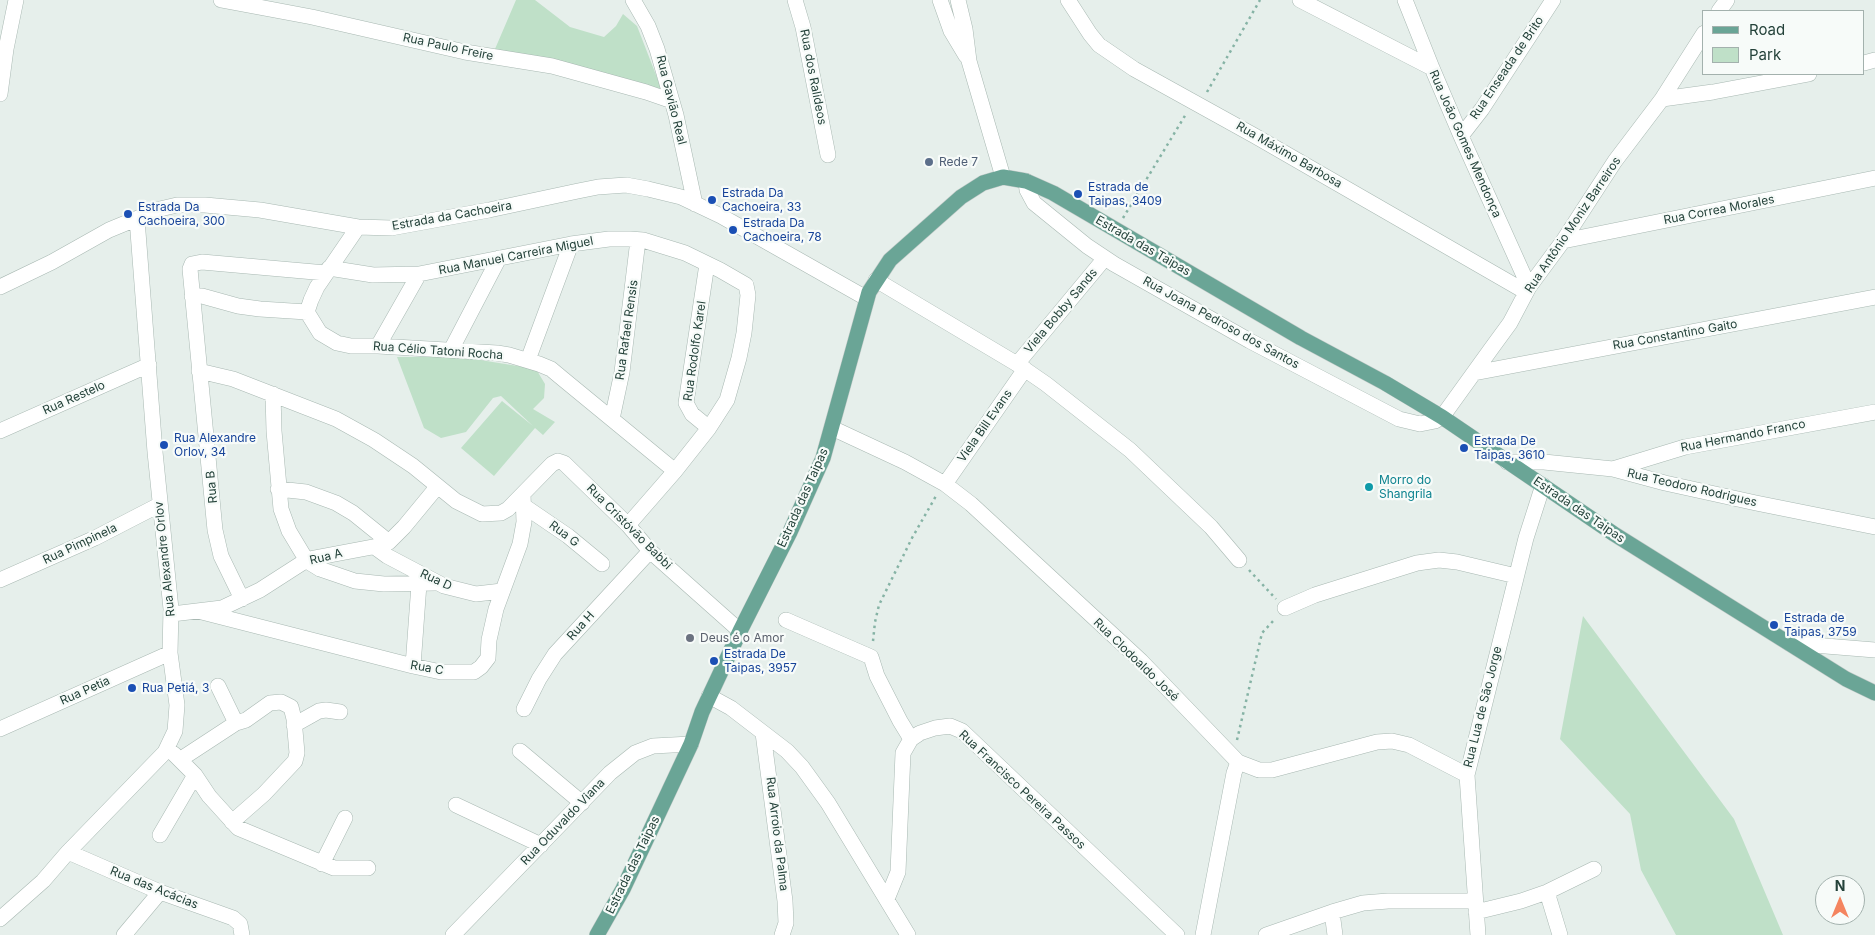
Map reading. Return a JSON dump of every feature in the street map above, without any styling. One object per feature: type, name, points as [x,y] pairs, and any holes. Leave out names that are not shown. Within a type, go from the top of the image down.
[{"type":"main road","name":"Estrada das Taipas","points":[[597,935],[622,889],[690,744],[709,696],[790,532],[823,458],[866,298],[890,260],[961,197],[983,183],[1002,178],[1026,180],[1053,194],[1442,417],[1614,534],[1846,679],[1875,693]]},
{"type":"street","points":[[0,94],[6,49],[16,0]]},
{"type":"street","name":"Rua Paulo Freire","points":[[222,0],[320,19],[466,52],[552,66],[672,101]]},
{"type":"street","name":"Rua Gavião Real","points":[[633,0],[648,26],[658,49],[672,101],[695,204]]},
{"type":"street","name":"Rua dos Ralideos","points":[[795,0],[803,27],[828,154]]},
{"type":"street","points":[[940,0],[951,31],[969,61]]},
{"type":"street","points":[[958,0],[965,29],[969,61],[1002,178]]},
{"type":"street","name":"Rua Máximo Barbosa","points":[[1068,0],[1090,34],[1106,50],[1134,69],[1528,290]]},
{"type":"street","points":[[1300,0],[1432,68]]},
{"type":"street","name":"Rua João Gomes Mendonça","points":[[1405,0],[1432,68],[1528,290]]},
{"type":"street","name":"Rua Enseada de Brito","points":[[1461,136],[1482,109],[1553,0]]},
{"type":"street","name":"Rua Antônio Moniz Barreiros","points":[[1442,417],[1510,323],[1528,290],[1563,241],[1615,161],[1662,99],[1702,36]]},
{"type":"street","points":[[1662,99],[1713,92],[1804,75]]},
{"type":"street","name":"Rua Correa Morales","points":[[1563,241],[1875,178]]},
{"type":"street","name":"Rua Joana Pedroso dos Santos","points":[[1026,180],[1026,190],[1034,203],[1086,246],[1250,342],[1399,419],[1420,424],[1435,421],[1442,417]]},
{"type":"street","name":"Estrada da Cachoeira","points":[[0,286],[52,262],[109,230],[160,209],[177,205],[205,205],[260,210],[358,227],[391,228],[557,195],[613,186],[637,186],[665,192],[721,216],[866,298]]},
{"type":"street","name":"Rua Alexandre Orlov","points":[[0,920],[43,881],[68,852],[165,752],[175,731],[177,705],[170,653],[172,614],[160,505],[137,220]]},
{"type":"street","points":[[192,296],[202,296],[238,306],[307,312],[314,292],[358,227]]},
{"type":"street","name":"Rua Manuel Carreira Miguel","points":[[192,296],[190,269],[192,264],[198,262],[373,275],[419,274],[571,244],[609,239],[638,240],[659,244],[685,252],[708,264],[746,285],[748,295],[744,334],[732,388],[728,400],[709,428],[628,525]]},
{"type":"street","name":"Rua Rafael Rensis","points":[[612,419],[622,372],[638,240]]},
{"type":"street","points":[[528,360],[571,244]]},
{"type":"street","points":[[451,350],[499,258]]},
{"type":"street","name":"Viela Bobby Sands","points":[[1021,366],[1105,258]]},
{"type":"street","name":"Rua Rodolfo Karel","points":[[708,264],[686,403],[692,414],[709,428]]},
{"type":"street","points":[[378,346],[419,274]]},
{"type":"street","points":[[876,280],[1021,366],[1130,450],[1211,527],[1239,560]]},
{"type":"street","name":"Rua B","points":[[192,296],[218,543],[225,564],[242,599]]},
{"type":"street","name":"Rua Constantino Gaito","points":[[1474,373],[1875,298]]},
{"type":"street","name":"Rua Célio Tatoni Rocha","points":[[307,312],[320,333],[337,343],[350,346],[451,350],[509,355],[551,369],[675,471]]},
{"type":"street","name":"Rua Restelo","points":[[0,430],[148,365]]},
{"type":"street","name":"Viela Bill Evans","points":[[945,484],[1021,366]]},
{"type":"street","points":[[199,371],[233,379],[336,419],[374,440],[413,466],[437,487],[473,510],[487,515],[501,514],[524,500]]},
{"type":"street","points":[[273,394],[278,489],[281,509],[289,531],[307,561],[328,572],[355,581],[384,584],[436,583]]},
{"type":"street","name":"Rua Hermando Franco","points":[[1613,469],[1685,447],[1875,412]]},
{"type":"street","name":"Rua Clodoaldo José","points":[[832,428],[905,462],[945,484],[971,504],[1140,662],[1238,762],[1259,770],[1272,770],[1377,742],[1392,741],[1409,745],[1466,776]]},
{"type":"street","name":"Rua Cristóvão Babbi","points":[[524,500],[552,464],[558,461],[564,463],[641,538],[650,551],[740,630]]},
{"type":"street","name":"Rua Teodoro Rodrigues","points":[[1507,462],[1544,462],[1613,469],[1665,483],[1875,527]]},
{"type":"street","name":"Rua Lua de São Jorge","points":[[1478,935],[1466,776],[1516,576],[1543,485]]},
{"type":"street","points":[[383,545],[417,512],[437,487]]},
{"type":"street","name":"Rua D","points":[[278,489],[306,492],[336,503],[353,514],[383,545],[387,556],[436,583],[476,594],[502,591]]},
{"type":"street","name":"Rua G","points":[[524,500],[602,564]]},
{"type":"street","name":"Rua C","points":[[198,611],[413,666],[441,672],[474,672],[488,658],[491,627],[520,544],[524,522],[524,500]]},
{"type":"street","name":"Rua Pimpinela","points":[[0,580],[96,538],[160,505]]},
{"type":"street","name":"Rua A","points":[[172,614],[222,608],[242,599],[307,561],[330,554],[383,545]]},
{"type":"street","name":"Rua H","points":[[524,710],[539,679],[554,656],[650,551]]},
{"type":"street","points":[[1285,608],[1315,595],[1417,563],[1439,560],[1448,561],[1516,576]]},
{"type":"street","points":[[413,666],[419,584]]},
{"type":"street","points":[[786,620],[871,657],[873,667],[911,739],[903,752],[898,872],[887,899]]},
{"type":"street","points":[[1789,643],[1875,650]]},
{"type":"street","name":"Rua Petia","points":[[0,729],[170,653]]},
{"type":"street","points":[[218,686],[236,723]]},
{"type":"street","points":[[709,696],[731,708],[787,751],[802,768],[828,803],[908,935]]},
{"type":"street","points":[[181,760],[270,703],[281,702],[291,707],[294,725],[295,761],[291,768],[232,822]]},
{"type":"street","points":[[294,725],[319,711],[340,712]]},
{"type":"street","name":"Rua Francisco Pereira Passos","points":[[911,739],[920,733],[935,728],[950,726],[962,731],[1177,935]]},
{"type":"street","name":"Rua Arroio da Palma","points":[[763,733],[785,901],[786,924],[782,935]]},
{"type":"street","name":"Rua Oduvaldo Viana","points":[[454,935],[492,893],[610,773],[635,753],[653,746],[690,744]]},
{"type":"street","points":[[167,747],[195,775],[209,796],[238,828],[334,868],[368,868]]},
{"type":"street","points":[[520,751],[582,803]]},
{"type":"street","points":[[1203,935],[1234,773],[1238,762]]},
{"type":"street","points":[[160,834],[195,775]]},
{"type":"street","points":[[456,805],[541,845]]},
{"type":"street","points":[[322,864],[345,818]]},
{"type":"street","name":"Rua das Acácias","points":[[68,852],[160,892],[233,918],[241,930]]},
{"type":"street","points":[[1266,935],[1362,903],[1388,900],[1475,907],[1521,901],[1547,892],[1594,869]]},
{"type":"street","points":[[124,935],[160,892]]},
{"type":"street","points":[[1547,892],[1560,935]]},
{"type":"street","points":[[1332,912],[1335,935]]},
{"type":"path","points":[[1116,230],[1260,0]]},
{"type":"path","points":[[871,657],[875,622],[880,605],[912,538],[938,492],[945,484]]},
{"type":"path","points":[[1238,762],[1236,743],[1262,633],[1285,608],[1239,560]]},
{"type":"green space","points":[[516,0],[535,0],[570,27],[604,37],[616,26],[623,14],[637,26],[663,93],[495,49]]},
{"type":"green space","points":[[397,357],[462,357],[536,369],[545,384],[544,398],[533,409],[555,422],[543,435],[535,428],[494,476],[461,448],[502,401],[533,426],[501,396],[493,398],[466,432],[441,438],[424,428]]},
{"type":"green space","points":[[1583,616],[1734,819],[1783,935],[1676,935],[1641,870],[1630,814],[1560,739]]},
{"type":"place","name":"Rede 7","points":[[929,162]]},
{"type":"place","name":"Estrada de Taipas, 3409","points":[[1078,194]]},
{"type":"place","name":"Estrada Da Cachoeira, 33","points":[[712,200]]},
{"type":"place","name":"Estrada Da Cachoeira, 300","points":[[128,214]]},
{"type":"place","name":"Estrada Da Cachoeira, 78","points":[[733,230]]},
{"type":"place","name":"Rua Alexandre Orlov, 34","points":[[164,445]]},
{"type":"place","name":"Estrada De Taipas, 3610","points":[[1464,448]]},
{"type":"place","name":"Morro do Shangrila","points":[[1369,487]]},
{"type":"place","name":"Estrada de Taipas, 3759","points":[[1774,625]]},
{"type":"place","name":"Deus é o Amor","points":[[690,638]]},
{"type":"place","name":"Estrada De Taipas, 3957","points":[[714,661]]},
{"type":"place","name":"Rua Petiá, 3","points":[[132,688]]}]
